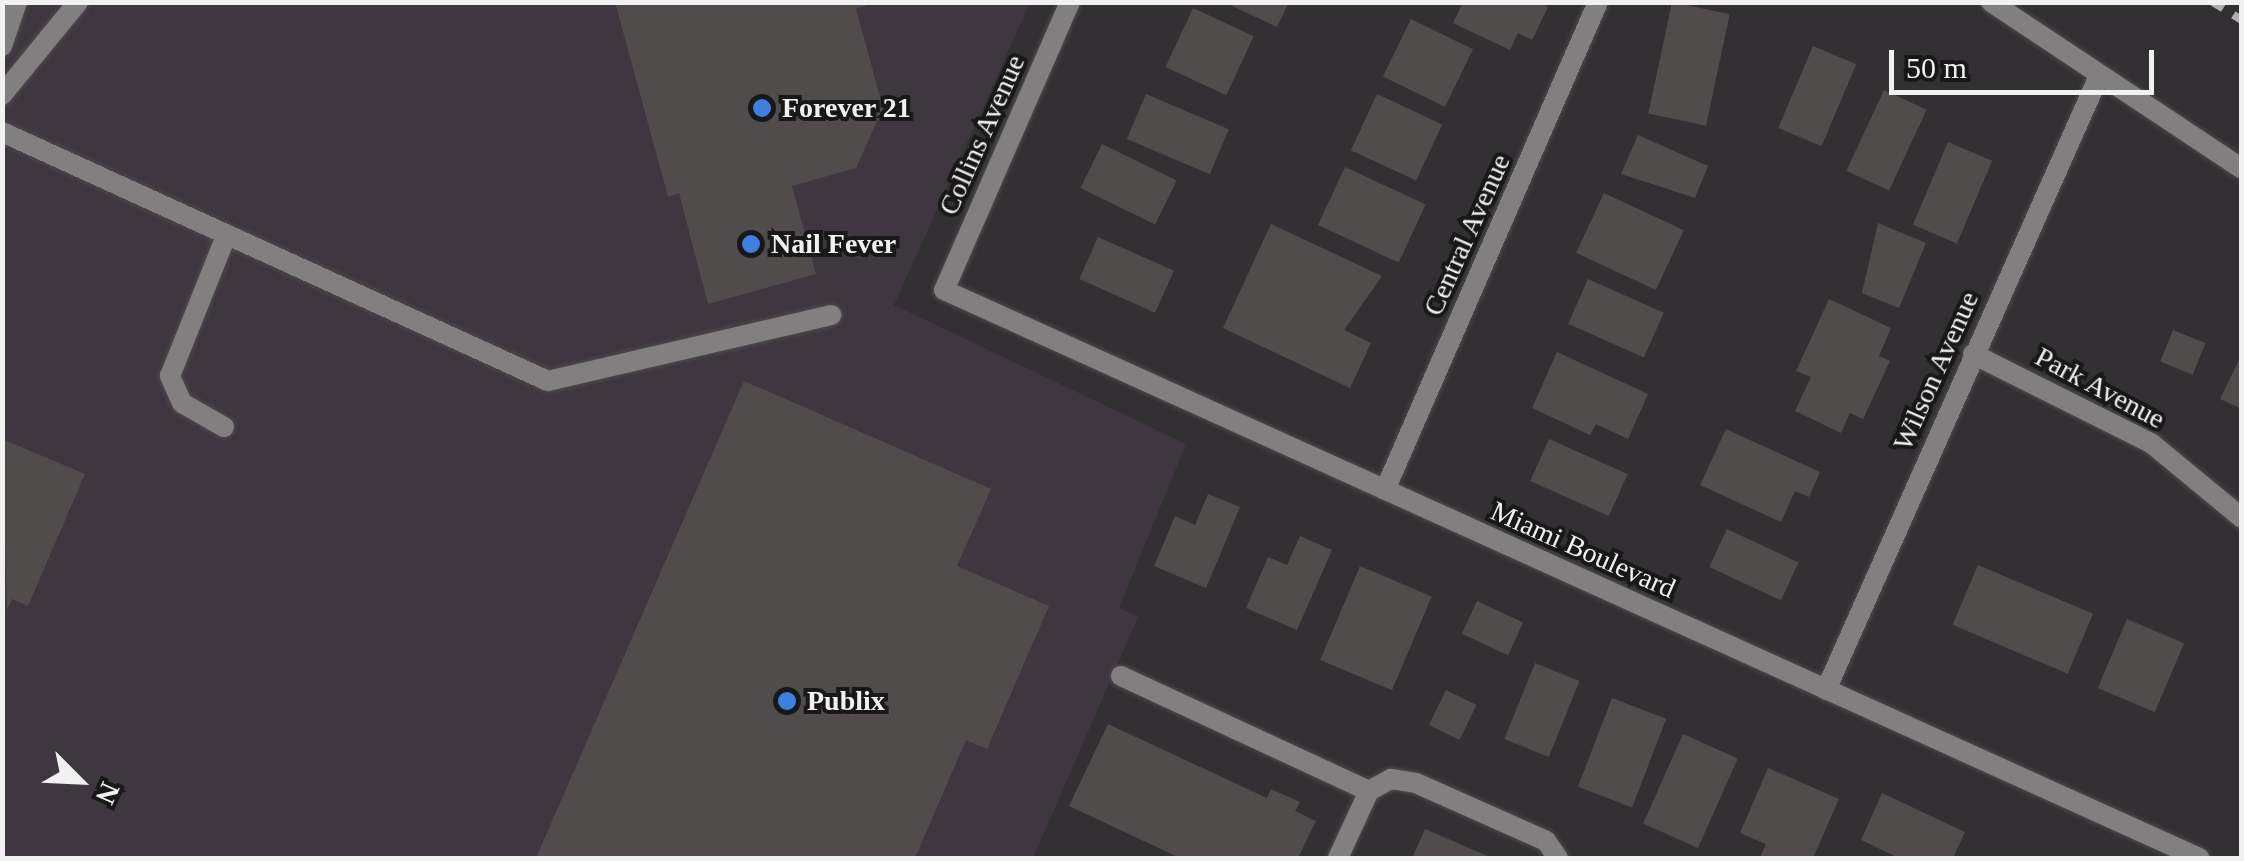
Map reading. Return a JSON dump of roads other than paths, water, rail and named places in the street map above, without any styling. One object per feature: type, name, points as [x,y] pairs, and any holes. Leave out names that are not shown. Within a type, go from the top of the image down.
[{"type":"street","points":[[2,46],[18,2]]},
{"type":"street","points":[[2,95],[78,2]]},
{"type":"street","name":"Collins Avenue","points":[[944,290],[1070,2]]},
{"type":"street","name":"Central Avenue","points":[[1385,490],[1598,2]]},
{"type":"street","points":[[1991,2],[2242,168]]},
{"type":"street","name":"Wilson Avenue","points":[[1826,690],[2099,76]]},
{"type":"street","points":[[2,132],[548,381],[830,315]]},
{"type":"street","points":[[224,427],[182,403],[170,376],[226,236]]},
{"type":"street","name":"Miami Boulevard","points":[[944,290],[2199,858]]},
{"type":"street","name":"Park Avenue","points":[[1973,354],[2151,444],[2242,518]]},
{"type":"street","points":[[1121,676],[1369,791]]},
{"type":"street","points":[[1338,858],[1369,791],[1391,779],[1416,783],[1546,842],[1558,858]]},
{"type":"railway","points":[[2213,2],[2242,20]]},
{"type":"place","name":"Forever 21","points":[[762,108]]},
{"type":"place","name":"Nail Fever","points":[[751,244]]},
{"type":"place","name":"Publix","points":[[787,701]]}]
